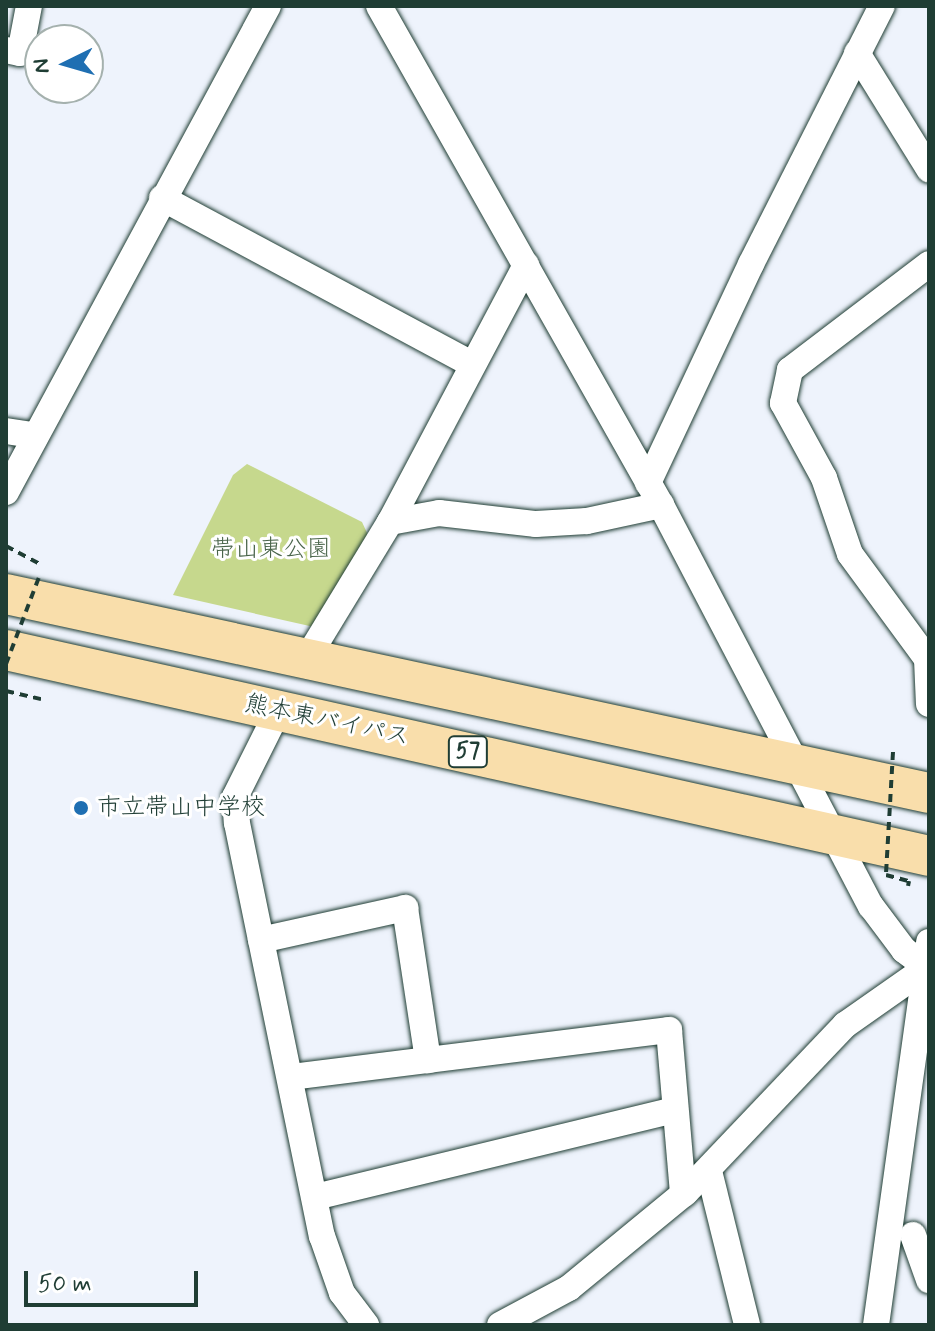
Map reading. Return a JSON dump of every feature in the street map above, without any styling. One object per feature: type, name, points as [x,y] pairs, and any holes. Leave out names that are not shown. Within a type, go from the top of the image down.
[{"type":"highway","name":"57","points":[[6,594],[306,660],[795,761],[929,793]]},
{"type":"highway","name":"熊本東バイパス","points":[[6,650],[830,832],[919,871]]},
{"type":"street","points":[[6,50],[20,53],[29,6]]},
{"type":"street","points":[[6,492],[268,6]]},
{"type":"street","points":[[379,6],[654,494],[871,906],[904,950],[928,960]]},
{"type":"street","points":[[390,522],[431,513],[536,524],[587,521],[654,494],[857,53],[882,6]]},
{"type":"street","points":[[857,53],[929,169]]},
{"type":"street","points":[[162,198],[472,364]]},
{"type":"street","points":[[929,264],[790,370],[783,403],[824,478],[850,554],[927,659],[929,704]]},
{"type":"street","points":[[306,660],[390,522],[526,265]]},
{"type":"street","points":[[6,431],[36,436]]},
{"type":"street","points":[[278,711],[235,797],[261,940],[330,1265],[366,1325]]},
{"type":"street","points":[[261,940],[405,908],[428,1060]]},
{"type":"street","points":[[500,1325],[569,1288],[683,1194],[709,1171],[845,1025],[928,960]]},
{"type":"street","points":[[876,1325],[911,1231],[928,960]]},
{"type":"street","points":[[291,1077],[669,1030],[683,1194]]},
{"type":"street","points":[[315,1197],[675,1110]]},
{"type":"street","points":[[709,1171],[747,1325]]},
{"type":"street","points":[[911,1231],[929,1280]]},
{"type":"path","points":[[6,546],[41,565]]},
{"type":"path","points":[[6,664],[41,572]]},
{"type":"path","points":[[6,691],[41,699]]},
{"type":"path","points":[[893,752],[886,875],[909,881],[919,871]]},
{"type":"green space","name":"帯山東公園","points":[[247,464],[362,522],[368,535],[314,627],[173,595],[233,475]]},
{"type":"place","name":"市立帯山中学校","points":[[81,808]]}]
